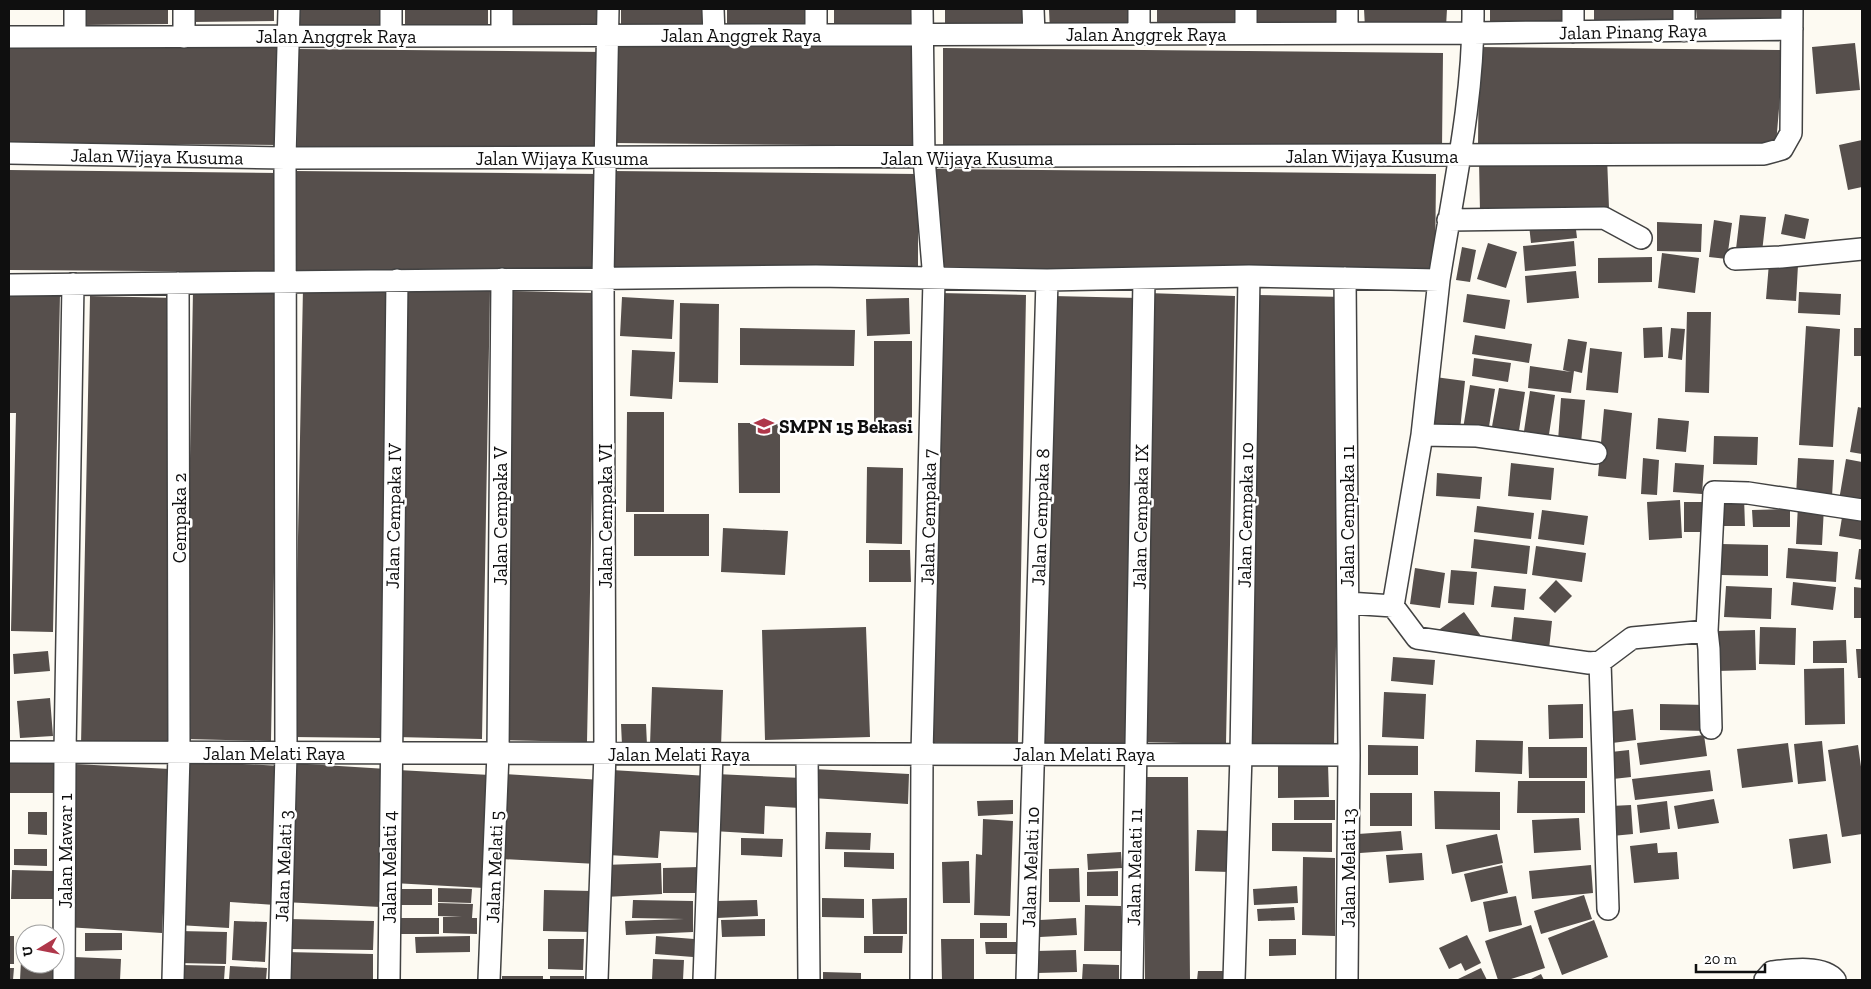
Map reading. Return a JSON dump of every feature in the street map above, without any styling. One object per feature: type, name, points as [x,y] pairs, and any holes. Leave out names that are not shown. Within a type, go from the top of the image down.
[{"type":"street","points":[[75,9],[76,37]]},
{"type":"street","points":[[184,9],[184,37]]},
{"type":"street","name":"Jalan Melati 3","points":[[280,980],[286,753],[285,158],[289,9]]},
{"type":"street","points":[[391,9],[391,36]]},
{"type":"street","points":[[502,9],[502,36]]},
{"type":"street","name":"Jalan Cempaka VI","points":[[596,980],[605,754],[603,278],[608,9]]},
{"type":"street","points":[[713,9],[714,35]]},
{"type":"street","points":[[816,9],[816,35]]},
{"type":"street","name":"Jalan Cempaka 7","points":[[921,980],[922,754],[934,280],[924,158],[922,9]]},
{"type":"street","points":[[1033,9],[1034,34]]},
{"type":"street","points":[[1139,34],[1140,9]]},
{"type":"street","points":[[1246,9],[1246,33]]},
{"type":"street","points":[[1347,9],[1347,33]]},
{"type":"street","points":[[1473,9],[1473,33],[1462,156],[1448,220],[1439,280],[1422,435],[1392,606],[1417,638],[1588,663],[1600,662],[1632,638],[1707,631]]},
{"type":"street","points":[[1573,9],[1573,32]]},
{"type":"street","points":[[1684,9],[1684,32]]},
{"type":"street","name":"Jalan Pinang Raya","points":[[1473,33],[1684,32],[1792,19]]},
{"type":"street","name":"Jalan Wijaya Kusuma","points":[[9,153],[285,158],[924,158],[1775,153],[1787,143],[1791,133],[1792,19]]},
{"type":"street","name":"Jalan Anggrek Raya","points":[[9,38],[1473,33]]},
{"type":"street","points":[[1448,220],[1604,218],[1641,238]]},
{"type":"street","points":[[1735,259],[1862,250]]},
{"type":"street","points":[[9,285],[816,276],[934,280],[1144,279],[1249,276],[1439,280]]},
{"type":"street","name":"Jalan Cempaka 10","points":[[1234,980],[1241,755],[1249,276]]},
{"type":"street","name":"Jalan Cempaka 11","points":[[1346,278],[1348,755]]},
{"type":"street","name":"Jalan Cempaka V","points":[[498,753],[502,279]]},
{"type":"street","name":"Jalan Cempaka IX","points":[[1136,754],[1144,279]]},
{"type":"street","name":"Jalan Cempaka IV","points":[[390,753],[397,280]]},
{"type":"street","name":"Jalan Cempaka 8","points":[[1034,754],[1047,280]]},
{"type":"street","name":"Cempaka 2","points":[[173,980],[179,753],[178,283]]},
{"type":"street","name":"Jalan Mawar 1","points":[[64,980],[65,752],[74,284]]},
{"type":"street","points":[[1422,435],[1478,436],[1596,453]]},
{"type":"street","points":[[1712,728],[1710,649],[1707,631],[1714,492],[1748,493],[1862,510]]},
{"type":"street","points":[[1348,603],[1392,606]]},
{"type":"street","points":[[1600,662],[1608,909]]},
{"type":"street","name":"Jalan Melati Raya","points":[[9,752],[1348,755]]},
{"type":"street","name":"Jalan Melati 4","points":[[389,980],[390,753]]},
{"type":"street","name":"Jalan Melati 5","points":[[489,980],[498,753]]},
{"type":"street","points":[[704,980],[712,754]]},
{"type":"street","points":[[808,754],[809,980]]},
{"type":"street","name":"Jalan Melati 10","points":[[1026,980],[1034,754]]},
{"type":"street","name":"Jalan Melati 11","points":[[1132,980],[1136,754]]},
{"type":"street","name":"Jalan Melati 13","points":[[1347,980],[1348,755]]},
{"type":"street","points":[[1765,980],[1772,972],[1788,970],[1814,971],[1831,975],[1835,980]]},
{"type":"building","points":[[85,9],[168,9],[168,24],[86,25]]},
{"type":"building","points":[[191,9],[274,9],[274,21],[191,22]]},
{"type":"building","points":[[300,9],[383,9],[383,33],[300,33]]},
{"type":"building","points":[[405,9],[488,9],[488,28],[405,28]]},
{"type":"building","points":[[513,9],[596,9],[596,31],[513,32]]},
{"type":"building","points":[[621,9],[704,9],[704,33],[621,34]]},
{"type":"building","points":[[727,9],[809,9],[810,27],[727,28]]},
{"type":"building","points":[[834,9],[917,9],[917,26],[834,26]]},
{"type":"building","points":[[945,9],[1028,9],[1028,31],[945,31]]},
{"type":"building","points":[[1049,9],[1133,9],[1133,31],[1050,32]]},
{"type":"building","points":[[1157,9],[1240,9],[1240,24],[1157,25]]},
{"type":"building","points":[[1257,9],[1340,9],[1340,26],[1257,27]]},
{"type":"building","points":[[1364,9],[1447,9],[1446,27],[1365,28]]},
{"type":"building","points":[[1490,9],[1571,9],[1570,29],[1490,31]]},
{"type":"building","points":[[1594,9],[1677,9],[1677,26],[1594,26]]},
{"type":"building","points":[[1696,9],[1780,9],[1780,22],[1697,23]]},
{"type":"building","points":[[1855,43],[1860,90],[1816,94],[1812,47]]},
{"type":"building","points":[[9,44],[279,46],[279,145],[9,143]]},
{"type":"building","points":[[615,44],[920,46],[920,146],[615,143]]},
{"type":"building","points":[[1479,47],[1784,50],[1776,144],[1478,146]]},
{"type":"building","points":[[943,48],[1443,53],[1442,149],[943,147]]},
{"type":"building","points":[[298,49],[604,52],[603,151],[297,149]]},
{"type":"building","points":[[1862,140],[1862,187],[1848,190],[1839,145]]},
{"type":"building","points":[[1607,157],[1609,208],[1480,212],[1479,161]]},
{"type":"building","points":[[937,169],[1436,174],[1435,273],[936,268]]},
{"type":"building","points":[[9,170],[278,173],[277,272],[9,270]]},
{"type":"building","points":[[295,171],[600,174],[599,273],[294,270]]},
{"type":"building","points":[[613,171],[918,174],[918,273],[612,270]]},
{"type":"building","points":[[1785,214],[1809,219],[1805,239],[1781,234]]},
{"type":"building","points":[[1740,215],[1766,217],[1762,252],[1736,249]]},
{"type":"building","points":[[1714,220],[1732,223],[1727,259],[1709,257]]},
{"type":"building","points":[[1575,221],[1577,238],[1531,243],[1529,225]]},
{"type":"building","points":[[1657,222],[1702,224],[1701,252],[1657,251]]},
{"type":"building","points":[[1574,241],[1576,266],[1525,271],[1523,246]]},
{"type":"building","points":[[1488,243],[1517,252],[1506,288],[1477,279]]},
{"type":"building","points":[[1462,247],[1476,250],[1470,282],[1456,280]]},
{"type":"building","points":[[1662,253],[1699,258],[1695,293],[1658,288]]},
{"type":"building","points":[[1652,257],[1652,282],[1598,283],[1598,258]]},
{"type":"building","points":[[1769,263],[1798,265],[1796,301],[1766,299]]},
{"type":"building","points":[[1576,271],[1579,298],[1527,303],[1525,276]]},
{"type":"building","points":[[303,288],[388,290],[380,738],[294,737]]},
{"type":"building","points":[[404,288],[490,290],[482,739],[396,737]]},
{"type":"building","points":[[193,290],[279,292],[271,741],[185,739]]},
{"type":"building","points":[[510,291],[596,293],[587,742],[501,740]]},
{"type":"building","points":[[1799,292],[1841,294],[1840,315],[1798,313]]},
{"type":"building","points":[[9,293],[60,294],[53,632],[11,631],[16,413],[9,413]]},
{"type":"building","points":[[940,293],[1026,295],[1018,744],[932,742]]},
{"type":"building","points":[[1148,293],[1235,296],[1226,744],[1140,742]]},
{"type":"building","points":[[1467,294],[1510,300],[1505,329],[1463,322]]},
{"type":"building","points":[[1257,295],[1343,297],[1334,746],[1248,744]]},
{"type":"building","points":[[90,296],[176,298],[167,747],[81,745]]},
{"type":"building","points":[[1053,296],[1139,298],[1130,747],[1044,745]]},
{"type":"building","points":[[622,297],[674,300],[672,339],[620,336]]},
{"type":"building","points":[[909,298],[910,334],[867,336],[866,299]]},
{"type":"building","points":[[680,303],[719,304],[718,383],[679,382]]},
{"type":"building","points":[[1687,312],[1711,312],[1709,393],[1685,392]]},
{"type":"building","points":[[1806,326],[1840,329],[1833,447],[1799,445]]},
{"type":"building","points":[[1662,327],[1663,357],[1644,358],[1643,328]]},
{"type":"building","points":[[740,328],[855,330],[854,366],[740,365]]},
{"type":"building","points":[[1671,328],[1685,329],[1682,360],[1668,358]]},
{"type":"building","points":[[1854,328],[1862,328],[1862,356],[1854,356]]},
{"type":"building","points":[[1475,335],[1532,344],[1529,363],[1472,354]]},
{"type":"building","points":[[1568,339],[1587,342],[1582,373],[1574,371],[1571,393],[1528,388],[1530,366],[1571,372],[1563,370]]},
{"type":"building","points":[[874,341],[912,341],[912,429],[874,429]]},
{"type":"building","points":[[1590,348],[1622,352],[1618,393],[1586,390]]},
{"type":"building","points":[[632,350],[675,352],[672,399],[630,396]]},
{"type":"building","points":[[1474,358],[1511,363],[1508,382],[1472,376]]},
{"type":"building","points":[[1435,377],[1465,381],[1460,430],[1429,426]]},
{"type":"building","points":[[1470,385],[1495,389],[1488,433],[1463,429]]},
{"type":"building","points":[[1499,388],[1525,392],[1518,437],[1491,432]]},
{"type":"building","points":[[1530,391],[1555,395],[1548,441],[1523,438]]},
{"type":"building","points":[[1561,398],[1585,400],[1581,443],[1558,441]]},
{"type":"building","points":[[1858,407],[1862,408],[1862,454],[1850,452]]},
{"type":"building","points":[[1604,409],[1632,413],[1626,479],[1598,476]]},
{"type":"building","points":[[627,412],[664,412],[664,512],[626,512]]},
{"type":"building","points":[[1658,418],[1689,421],[1686,452],[1656,449]]},
{"type":"building","points":[[738,423],[780,423],[780,493],[739,493]]},
{"type":"building","points":[[1714,436],[1758,437],[1757,465],[1713,464]]},
{"type":"building","points":[[1643,458],[1659,460],[1657,495],[1641,494]]},
{"type":"building","points":[[1798,458],[1834,460],[1832,497],[1796,496]]},
{"type":"building","points":[[1846,459],[1862,462],[1862,504],[1839,500]]},
{"type":"building","points":[[1511,463],[1554,468],[1551,500],[1508,496]]},
{"type":"building","points":[[1675,463],[1704,465],[1702,494],[1673,492]]},
{"type":"building","points":[[867,467],[903,468],[902,544],[866,543]]},
{"type":"building","points":[[1437,473],[1482,477],[1480,499],[1436,496]]},
{"type":"building","points":[[1723,497],[1744,497],[1745,526],[1723,526]]},
{"type":"building","points":[[1680,500],[1682,538],[1649,540],[1647,502]]},
{"type":"building","points":[[1684,502],[1703,502],[1704,532],[1684,532]]},
{"type":"building","points":[[1798,505],[1824,507],[1822,545],[1796,544]]},
{"type":"building","points":[[1477,506],[1534,513],[1531,539],[1474,532]]},
{"type":"building","points":[[1790,509],[1790,527],[1753,527],[1752,510]]},
{"type":"building","points":[[1542,510],[1588,516],[1584,545],[1538,539]]},
{"type":"building","points":[[1843,511],[1862,514],[1862,540],[1839,536]]},
{"type":"building","points":[[634,514],[709,514],[709,556],[634,556]]},
{"type":"building","points":[[723,528],[788,531],[785,575],[721,572]]},
{"type":"building","points":[[1474,539],[1530,546],[1527,574],[1471,568]]},
{"type":"building","points":[[1721,544],[1768,545],[1768,576],[1721,575]]},
{"type":"building","points":[[1536,546],[1586,553],[1582,582],[1532,575]]},
{"type":"building","points":[[1788,548],[1838,552],[1836,582],[1786,578]]},
{"type":"building","points":[[1859,549],[1862,549],[1862,580],[1855,579]]},
{"type":"building","points":[[869,550],[910,550],[911,582],[869,582]]},
{"type":"building","points":[[1415,568],[1445,573],[1440,608],[1410,604]]},
{"type":"building","points":[[1451,570],[1477,572],[1474,605],[1448,603]]},
{"type":"building","points":[[1556,580],[1572,596],[1555,613],[1539,598]]},
{"type":"building","points":[[1793,582],[1836,587],[1833,610],[1791,605]]},
{"type":"building","points":[[1494,586],[1526,589],[1524,610],[1491,607]]},
{"type":"building","points":[[1726,586],[1772,588],[1771,619],[1724,617]]},
{"type":"building","points":[[1854,587],[1862,588],[1862,618],[1854,618]]},
{"type":"building","points":[[1464,612],[1486,643],[1433,634]]},
{"type":"building","points":[[1514,617],[1552,621],[1549,649],[1511,645]]},
{"type":"building","points":[[866,627],[870,737],[765,740],[762,630]]},
{"type":"building","points":[[1760,627],[1796,628],[1795,665],[1759,664]]},
{"type":"building","points":[[1755,630],[1756,670],[1717,671],[1716,631]]},
{"type":"building","points":[[1846,640],[1847,663],[1813,663],[1813,641]]},
{"type":"building","points":[[1856,649],[1862,649],[1862,678],[1858,678]]},
{"type":"building","points":[[48,651],[50,671],[14,674],[13,654]]},
{"type":"building","points":[[1393,657],[1435,660],[1433,685],[1391,681]]},
{"type":"building","points":[[1844,668],[1845,724],[1805,725],[1804,669]]},
{"type":"building","points":[[652,687],[723,690],[721,747],[650,745]]},
{"type":"building","points":[[1384,692],[1426,694],[1424,739],[1382,737]]},
{"type":"building","points":[[50,698],[53,736],[20,738],[17,701]]},
{"type":"building","points":[[1583,704],[1583,738],[1549,739],[1548,705]]},
{"type":"building","points":[[1660,704],[1707,705],[1707,731],[1660,730]]},
{"type":"building","points":[[1633,709],[1636,740],[1612,743],[1607,712]]},
{"type":"building","points":[[621,724],[646,724],[647,745],[622,745]]},
{"type":"building","points":[[1704,735],[1707,756],[1640,765],[1637,743]]},
{"type":"building","points":[[1476,740],[1523,741],[1522,774],[1475,772]]},
{"type":"building","points":[[1822,741],[1826,781],[1798,784],[1794,744]]},
{"type":"building","points":[[1788,743],[1793,782],[1742,788],[1737,749]]},
{"type":"building","points":[[1368,745],[1418,746],[1418,775],[1368,775]]},
{"type":"building","points":[[1858,745],[1862,774],[1862,834],[1842,837],[1828,750]]},
{"type":"building","points":[[1528,747],[1587,747],[1587,778],[1529,778]]},
{"type":"building","points":[[1629,750],[1631,777],[1613,779],[1611,752]]},
{"type":"building","points":[[9,760],[57,760],[56,793],[9,793]]},
{"type":"building","points":[[187,761],[282,766],[275,905],[230,902],[229,928],[178,925]]},
{"type":"building","points":[[291,763],[387,769],[380,907],[284,902]]},
{"type":"building","points":[[1328,763],[1329,797],[1278,798],[1278,764]]},
{"type":"building","points":[[75,764],[170,769],[162,933],[66,927]]},
{"type":"building","points":[[814,769],[909,774],[908,804],[812,798]]},
{"type":"building","points":[[398,770],[490,775],[484,888],[393,883]]},
{"type":"building","points":[[612,770],[708,776],[705,833],[660,831],[658,858],[608,855]]},
{"type":"building","points":[[1710,770],[1713,791],[1635,800],[1632,779]]},
{"type":"building","points":[[506,774],[602,780],[597,864],[502,859]]},
{"type":"building","points":[[716,774],[802,778],[800,808],[765,806],[764,834],[713,831]]},
{"type":"building","points":[[1144,777],[1188,777],[1190,980],[1145,980]]},
{"type":"building","points":[[1518,781],[1585,781],[1585,813],[1517,813]]},
{"type":"building","points":[[1434,791],[1500,792],[1500,830],[1435,829]]},
{"type":"building","points":[[1370,793],[1412,793],[1412,826],[1370,826]]},
{"type":"building","points":[[1714,799],[1719,823],[1678,829],[1674,806]]},
{"type":"building","points":[[1013,800],[1013,814],[978,816],[977,801]]},
{"type":"building","points":[[1294,800],[1335,800],[1335,820],[1294,820]]},
{"type":"building","points":[[1667,801],[1670,829],[1640,833],[1637,805]]},
{"type":"building","points":[[1631,805],[1633,834],[1612,836],[1611,806]]},
{"type":"building","points":[[28,812],[47,812],[47,835],[28,834]]},
{"type":"building","points":[[1579,818],[1581,850],[1534,853],[1532,820]]},
{"type":"building","points":[[983,819],[1013,821],[1010,916],[974,915],[976,854],[982,855]]},
{"type":"building","points":[[1272,823],[1332,823],[1332,852],[1272,851]]},
{"type":"building","points":[[1197,830],[1232,831],[1230,872],[1195,871]]},
{"type":"building","points":[[1401,831],[1403,850],[1360,853],[1358,834]]},
{"type":"building","points":[[826,832],[871,833],[870,850],[825,849]]},
{"type":"building","points":[[1497,834],[1503,863],[1452,874],[1446,845]]},
{"type":"building","points":[[1827,834],[1831,863],[1793,869],[1789,839]]},
{"type":"building","points":[[741,838],[783,839],[782,857],[741,855]]},
{"type":"building","points":[[1657,843],[1658,853],[1677,852],[1679,879],[1634,883],[1630,846]]},
{"type":"building","points":[[14,849],[47,849],[47,866],[14,865]]},
{"type":"building","points":[[844,852],[894,853],[894,869],[844,867]]},
{"type":"building","points":[[1121,852],[1122,868],[1088,870],[1087,854]]},
{"type":"building","points":[[1422,853],[1424,880],[1389,883],[1386,855]]},
{"type":"building","points":[[1303,857],[1335,858],[1335,936],[1302,935]]},
{"type":"building","points":[[969,861],[970,903],[943,903],[942,862]]},
{"type":"building","points":[[661,863],[662,894],[605,897],[604,865]]},
{"type":"building","points":[[1502,865],[1508,893],[1471,902],[1464,874]]},
{"type":"building","points":[[1591,865],[1593,893],[1532,899],[1529,871]]},
{"type":"building","points":[[700,867],[700,893],[663,893],[663,868]]},
{"type":"building","points":[[1079,868],[1080,902],[1049,902],[1049,869]]},
{"type":"building","points":[[12,870],[53,871],[53,899],[11,899]]},
{"type":"building","points":[[1118,871],[1118,896],[1087,896],[1087,872]]},
{"type":"building","points":[[1297,886],[1298,903],[1254,905],[1253,889]]},
{"type":"building","points":[[438,888],[472,889],[471,903],[438,902]]},
{"type":"building","points":[[397,889],[432,889],[432,905],[397,905]]},
{"type":"building","points":[[544,890],[592,891],[591,932],[543,931]]},
{"type":"building","points":[[1584,895],[1592,919],[1541,934],[1534,911]]},
{"type":"building","points":[[1516,896],[1522,925],[1489,932],[1483,902]]},
{"type":"building","points":[[822,898],[864,899],[864,918],[822,917]]},
{"type":"building","points":[[907,898],[907,934],[873,934],[872,899]]},
{"type":"building","points":[[633,900],[693,901],[693,932],[626,935],[625,921],[684,919],[632,918]]},
{"type":"building","points":[[757,900],[758,916],[717,918],[716,901]]},
{"type":"building","points":[[438,903],[473,904],[472,918],[477,918],[477,934],[443,933],[443,917],[462,917],[438,916]]},
{"type":"building","points":[[1085,905],[1121,906],[1121,951],[1084,951]]},
{"type":"building","points":[[1294,907],[1295,920],[1258,921],[1257,909]]},
{"type":"building","points":[[396,918],[439,918],[439,934],[396,934]]},
{"type":"building","points":[[1076,918],[1077,935],[1040,937],[1040,920]]},
{"type":"building","points":[[289,919],[374,921],[373,950],[289,949]]},
{"type":"building","points":[[765,919],[765,936],[722,937],[721,920]]},
{"type":"building","points":[[1594,920],[1608,957],[1562,975],[1548,938]]},
{"type":"building","points":[[234,921],[267,922],[265,962],[232,960]]},
{"type":"building","points":[[980,923],[1007,923],[1007,938],[980,938]]},
{"type":"building","points":[[1531,925],[1545,968],[1508,980],[1498,980],[1485,941]]},
{"type":"building","points":[[179,931],[227,932],[226,964],[178,963]]},
{"type":"building","points":[[85,933],[122,933],[122,950],[85,951]]},
{"type":"building","points":[[1467,935],[1481,963],[1465,971],[1461,963],[1449,969],[1439,948]]},
{"type":"building","points":[[9,936],[14,936],[14,964],[9,964]]},
{"type":"building","points":[[470,936],[470,952],[416,953],[415,937]]},
{"type":"building","points":[[656,936],[694,939],[693,957],[655,954]]},
{"type":"building","points":[[864,936],[903,936],[902,953],[864,953]]},
{"type":"building","points":[[548,939],[584,939],[583,970],[548,969]]},
{"type":"building","points":[[941,939],[974,939],[974,980],[942,980]]},
{"type":"building","points":[[1269,939],[1296,939],[1296,955],[1269,956]]},
{"type":"building","points":[[985,942],[1016,942],[1016,954],[986,954]]},
{"type":"building","points":[[1076,950],[1077,972],[1037,973],[1036,951]]},
{"type":"building","points":[[286,952],[373,954],[373,980],[286,980]]},
{"type":"building","points":[[74,957],[121,959],[120,980],[73,980]]},
{"type":"building","points":[[653,959],[684,960],[683,980],[652,980]]},
{"type":"building","points":[[1083,964],[1119,965],[1119,980],[1082,980]]},
{"type":"building","points":[[182,965],[225,966],[224,980],[182,980]]},
{"type":"building","points":[[230,966],[267,968],[266,980],[229,980]]},
{"type":"building","points":[[9,968],[14,968],[13,980],[9,980]]},
{"type":"building","points":[[1481,968],[1487,980],[1456,980]]},
{"type":"building","points":[[1198,971],[1225,971],[1225,980],[1197,980]]},
{"type":"building","points":[[823,972],[861,973],[861,980],[823,980]]},
{"type":"building","points":[[20,974],[56,974],[56,980],[20,980]]},
{"type":"building","points":[[1541,974],[1544,980],[1529,980]]},
{"type":"building","points":[[502,976],[543,976],[543,980],[502,980]]},
{"type":"building","points":[[550,976],[584,976],[584,980],[550,980]]},
{"type":"place","name":"SMPN 15 Bekasi","points":[[764,426]]}]
